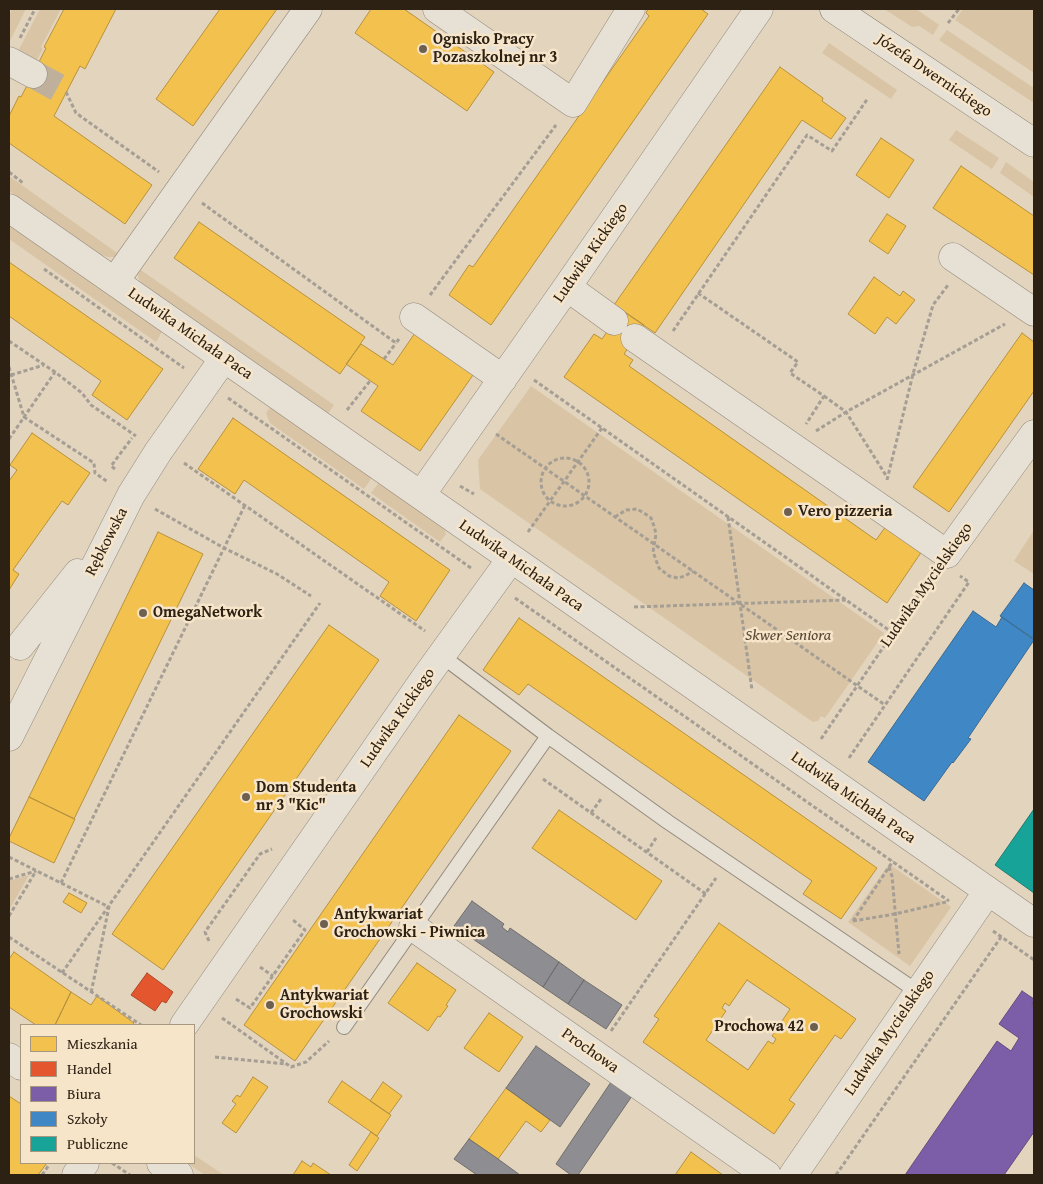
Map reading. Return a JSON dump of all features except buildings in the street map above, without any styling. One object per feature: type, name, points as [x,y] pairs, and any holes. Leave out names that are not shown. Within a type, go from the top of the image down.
[{"type":"street","points":[[115,281],[308,9]]},
{"type":"street","points":[[437,9],[573,103],[631,9]]},
{"type":"street","name":"Ludwika Kickiego","points":[[421,496],[759,9]]},
{"type":"street","name":"Józefa Dwernickiego","points":[[834,9],[1034,143]]},
{"type":"street","points":[[9,60],[33,74]]},
{"type":"street","name":"Ludwika Michała Paca","points":[[9,208],[1034,924]]},
{"type":"street","points":[[958,261],[1033,311]]},
{"type":"street","points":[[567,287],[614,322]]},
{"type":"street","points":[[414,316],[503,379]]},
{"type":"street","points":[[646,345],[792,446],[944,558]]},
{"type":"street","name":"Rębkowska","points":[[9,737],[100,555],[120,489],[158,452],[224,358]]},
{"type":"street","name":"Ludwika Mycielskiego","points":[[944,558],[1034,434]]},
{"type":"street","points":[[45,663],[14,642],[80,570],[93,558],[100,555]]},
{"type":"street","name":"Ludwika Kickiego","points":[[185,1024],[437,646],[511,558]]},
{"type":"street","name":"Ludwika Mycielskiego","points":[[793,1175],[988,891]]},
{"type":"street","name":"Prochowa","points":[[413,927],[767,1175]]},
{"type":"street","points":[[9,1057],[20,1065]]},
{"type":"street","points":[[76,1175],[84,1164]]},
{"type":"street","points":[[162,1164],[179,1175]]},
{"type":"lane","points":[[437,646],[548,736],[727,862],[918,992]]},
{"type":"lane","points":[[344,1027],[548,736]]},
{"type":"path","points":[[948,24],[959,9]]},
{"type":"path","points":[[66,92],[76,113],[396,343]]},
{"type":"path","points":[[646,345],[698,293],[808,135],[832,151],[868,98]]},
{"type":"path","points":[[384,359],[573,103]]},
{"type":"path","points":[[880,509],[913,374],[933,305],[958,261]]},
{"type":"path","points":[[698,293],[798,362],[790,373],[846,412],[887,478]]},
{"type":"path","points":[[792,446],[846,412],[993,329],[1033,311]]},
{"type":"path","points":[[9,341],[56,372],[82,393],[92,405],[158,452],[170,453],[245,505],[437,646]]},
{"type":"path","points":[[11,375],[45,365]]},
{"type":"path","points":[[9,367],[24,417],[94,463],[95,473],[224,548],[277,574],[311,596]]},
{"type":"path","points":[[9,440],[56,372]]},
{"type":"path","points":[[531,378],[894,633]]},
{"type":"path","points":[[347,410],[370,381]]},
{"type":"path","points":[[792,446],[824,396]]},
{"type":"path","points":[[528,532],[602,428]]},
{"type":"path","points":[[494,432],[885,705]]},
{"type":"path","points":[[563,457],[573,458],[578,461],[588,474],[589,483],[585,495],[574,504],[565,506],[557,505],[550,501],[544,496],[540,483],[544,468],[555,459],[563,457]]},
{"type":"path","points":[[61,884],[245,505]]},
{"type":"path","points":[[615,517],[626,510],[636,509],[644,513],[651,518],[654,526],[656,534],[652,552],[654,560],[664,573],[678,578],[693,571]]},
{"type":"path","points":[[728,516],[752,690]]},
{"type":"path","points":[[850,758],[969,582],[944,558]]},
{"type":"path","name":"Ludwika Mycielskiego","points":[[821,739],[944,558]]},
{"type":"path","points":[[634,607],[847,600]]},
{"type":"path","points":[[62,973],[320,603]]},
{"type":"path","points":[[527,767],[706,894]]},
{"type":"path","points":[[9,856],[109,907]]},
{"type":"path","points":[[849,925],[893,861]]},
{"type":"path","points":[[595,1055],[727,862]]},
{"type":"path","points":[[889,867],[892,876],[899,958]]},
{"type":"path","points":[[9,879],[36,871]]},
{"type":"path","points":[[9,916],[36,871]]},
{"type":"path","points":[[853,921],[895,914],[949,901]]},
{"type":"path","points":[[91,993],[109,907]]},
{"type":"path","points":[[238,1001],[250,1008],[305,930],[293,920]]},
{"type":"path","points":[[990,929],[1034,960]]},
{"type":"path","points":[[9,937],[139,1024]]},
{"type":"path","points":[[836,1175],[1001,937]]},
{"type":"path","points":[[260,967],[273,976]]},
{"type":"path","points":[[217,1014],[291,1067],[306,1062],[344,1027]]},
{"type":"path","points":[[215,1057],[286,1064]]},
{"type":"path","points":[[42,1175],[49,1164]]},
{"type":"path","points":[[114,1164],[130,1175]]},
{"type":"green space","points":[[12,9],[26,9],[9,43],[9,16]]},
{"type":"green space","points":[[40,9],[61,9],[41,47],[43,49],[34,65],[16,55]]},
{"type":"green space","points":[[884,9],[916,9],[939,25],[933,35],[919,26],[912,27]]},
{"type":"green space","points":[[963,9],[1034,9],[1034,73],[955,20]]},
{"type":"green space","points":[[947,30],[1034,88],[1034,103],[939,40]]},
{"type":"green space","points":[[829,43],[897,90],[891,99],[822,53]]},
{"type":"green space","points":[[956,130],[999,158],[992,169],[949,140]]},
{"type":"green space","points":[[1006,162],[1034,182],[1034,197],[1000,173]]},
{"type":"green space","points":[[9,176],[120,255],[108,257],[96,253],[9,191]]},
{"type":"green space","points":[[9,222],[163,330],[156,342],[9,239]]},
{"type":"green space","points":[[138,268],[334,405],[327,415],[140,282],[137,273]]},
{"type":"green space","name":"Skwer Seniora","points":[[531,386],[884,633],[825,718],[821,716],[818,721],[813,722],[480,489],[478,460]]},
{"type":"green space","points":[[272,405],[373,476],[364,489],[270,423],[266,413]]},
{"type":"green space","points":[[380,481],[444,526],[446,534],[440,542],[371,493]]},
{"type":"green space","points":[[1034,530],[1034,574],[1014,561]]},
{"type":"green space","points":[[889,864],[951,907],[910,966],[848,922]]},
{"type":"green space","points":[[29,875],[9,910],[9,881]]},
{"type":"green space","points":[[195,1156],[224,1175],[205,1175],[188,1164],[195,1164]]},
{"type":"tunnel","points":[[33,74],[66,92]]},
{"type":"place","name":"Ognisko Pracy Pozaszkolnej nr 3","points":[[423,49]]},
{"type":"place","name":"Vero pizzeria","points":[[788,512]]},
{"type":"place","name":"OmegaNetwork","points":[[143,613]]},
{"type":"place","name":"Dom Studenta nr 3 \"Kic\"","points":[[246,797]]},
{"type":"place","name":"Antykwariat Grochowski - Piwnica","points":[[324,924]]},
{"type":"place","name":"Antykwariat Grochowski","points":[[270,1005]]},
{"type":"place","name":"Prochowa 42","points":[[814,1027]]}]
